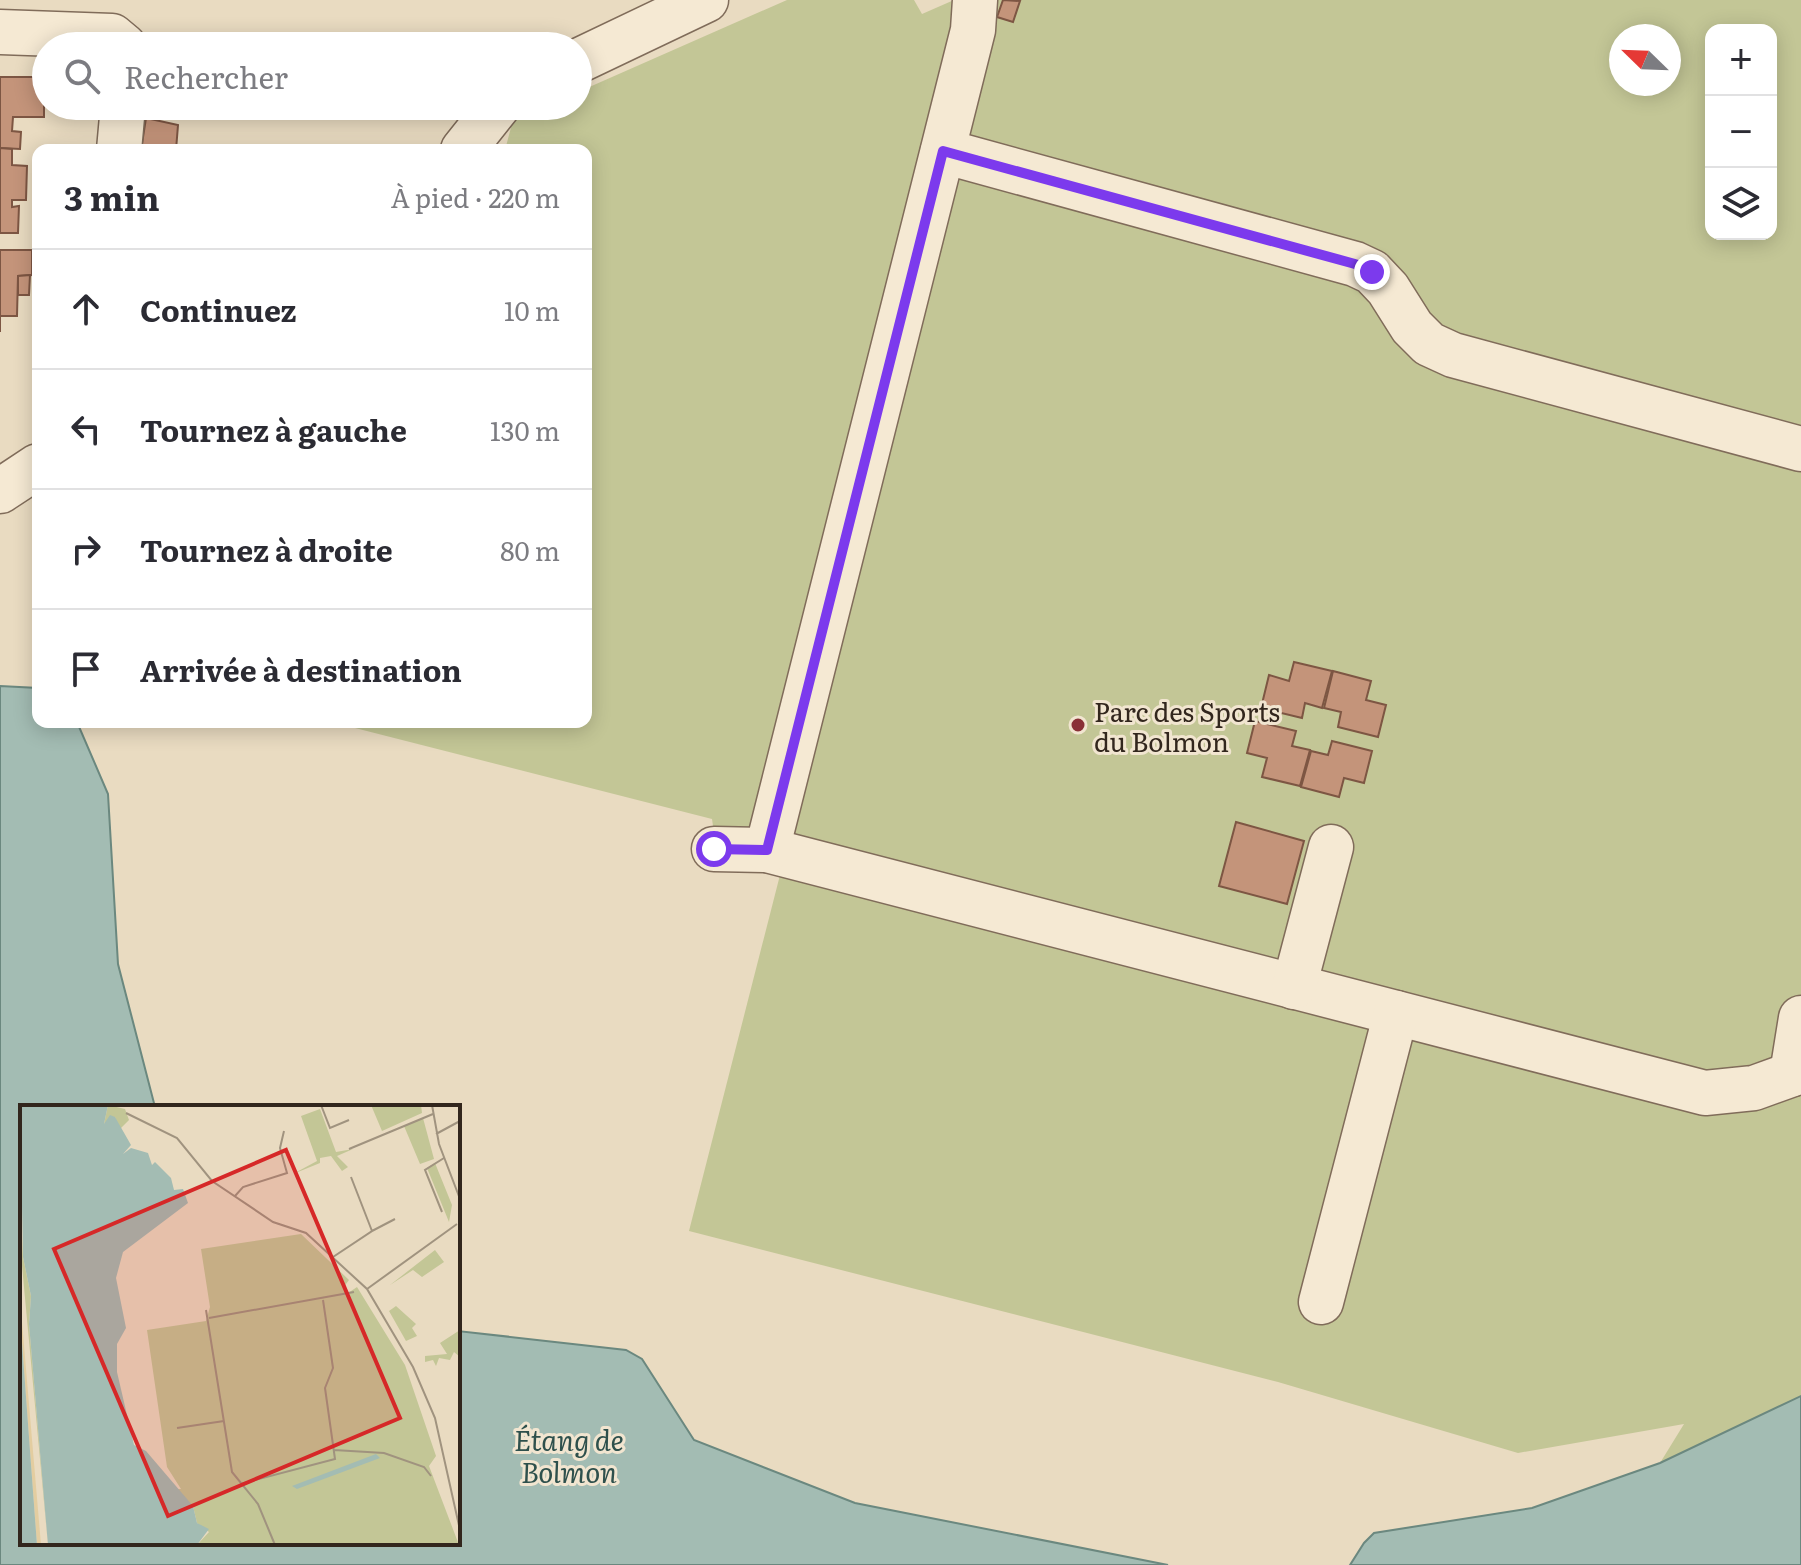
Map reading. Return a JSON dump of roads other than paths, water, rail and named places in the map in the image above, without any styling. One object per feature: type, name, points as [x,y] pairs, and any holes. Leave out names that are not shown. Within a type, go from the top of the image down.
[{"type":"street","points":[[592,54],[706,0]]},
{"type":"street","points":[[767,850],[973,30],[975,0]]},
{"type":"street","points":[[0,32],[32,33]]},
{"type":"street","points":[[120,144],[122,120]]},
{"type":"street","points":[[468,144],[487,120]]},
{"type":"street","points":[[943,151],[1355,264],[1372,272],[1388,289],[1412,327],[1429,344],[1453,355],[1801,449]]},
{"type":"street","points":[[0,491],[32,470]]},
{"type":"street","points":[[1294,987],[1331,847]]},
{"type":"street","points":[[714,849],[767,850],[1705,1093],[1754,1088],[1797,1072],[1801,1018]]},
{"type":"street","points":[[1321,1302],[1396,1013]]},
{"type":"water","name":"Étang de Bolmon","points":[[0,686],[32,688],[32,728],[80,728],[108,794],[118,964],[154,1105],[20,1105],[20,1545],[460,1545],[460,1331],[626,1350],[642,1359],[694,1440],[855,1503],[1168,1565],[0,1565]]},
{"type":"water","points":[[1801,1396],[1801,1565],[1350,1565],[1374,1533],[1532,1508],[1660,1463]]},
{"type":"place","name":"Parc des Sports du Bolmon","points":[[1078,725]]}]
